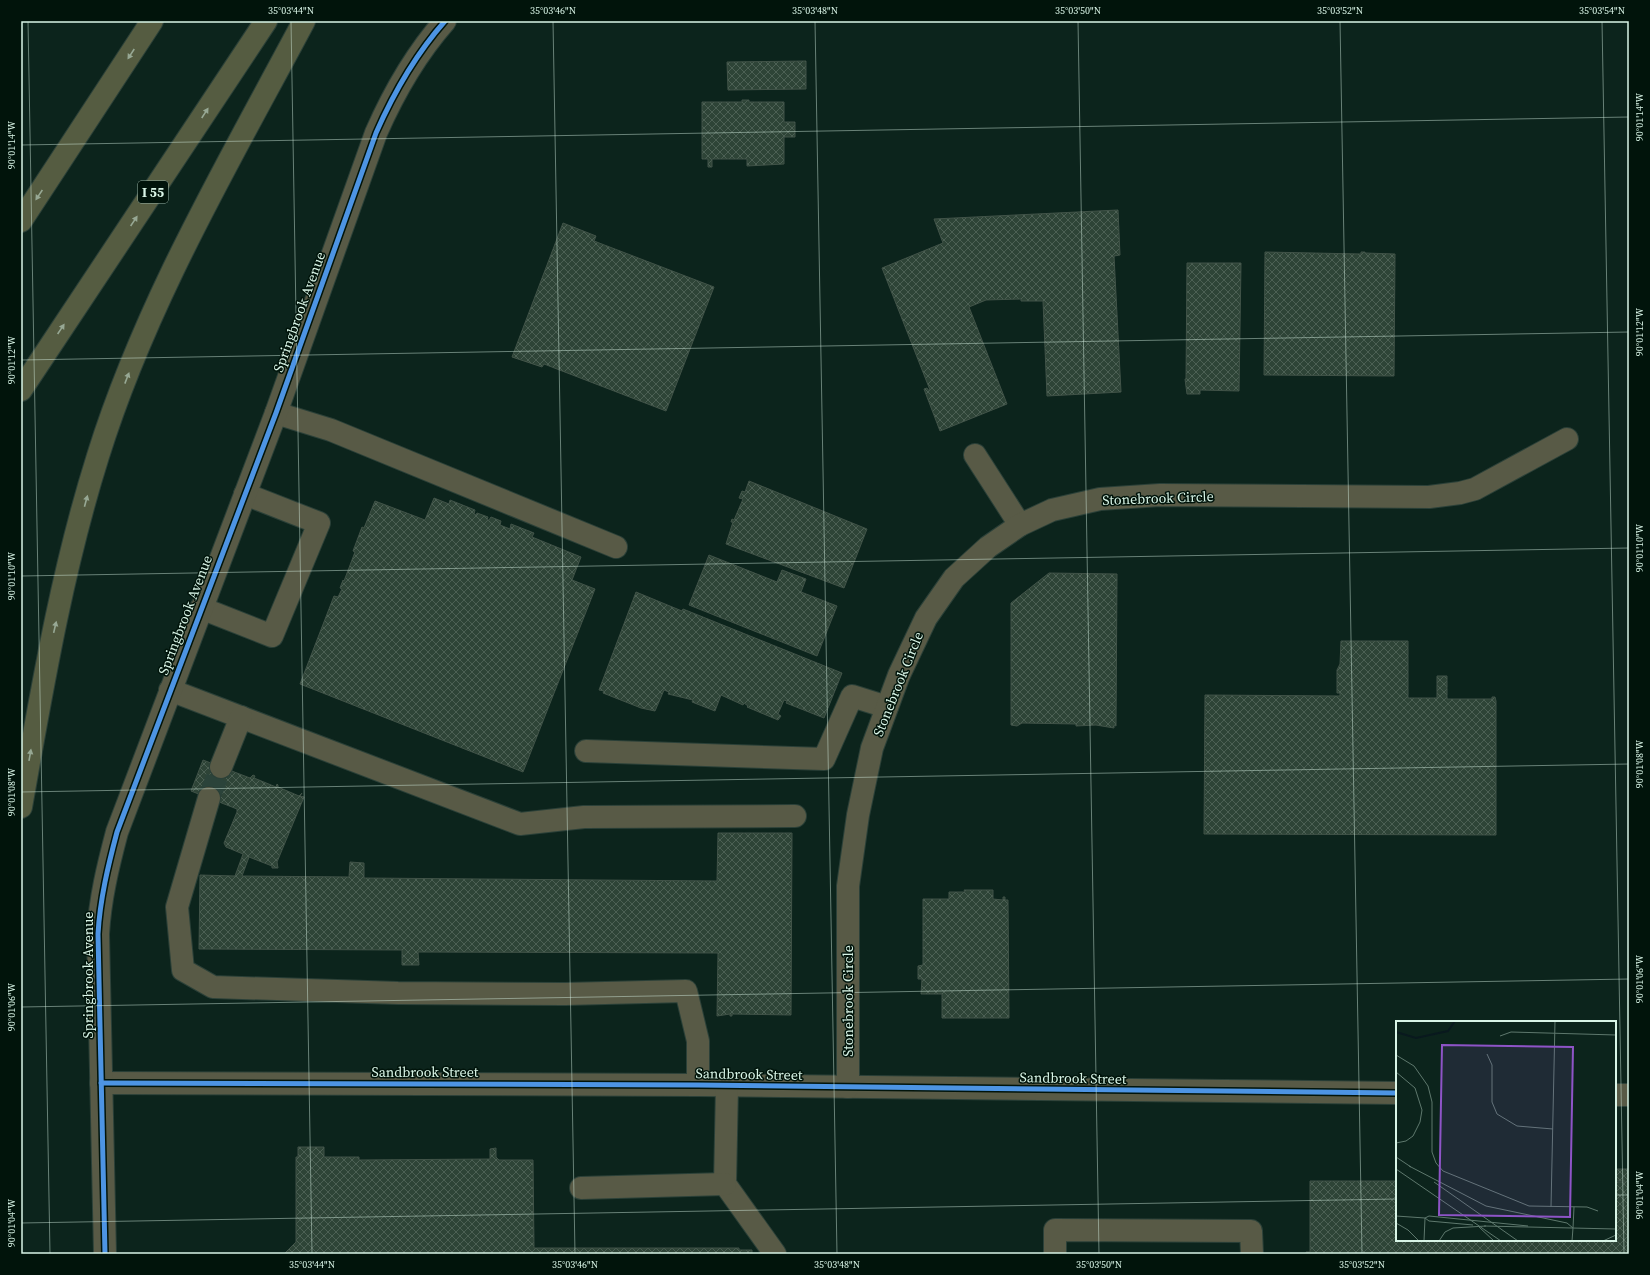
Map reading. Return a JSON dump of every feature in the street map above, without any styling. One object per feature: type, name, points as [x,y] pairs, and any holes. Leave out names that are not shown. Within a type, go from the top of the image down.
[{"type":"highway","points":[[21,221],[152,21]]},
{"type":"highway","name":"I 55","points":[[21,390],[266,21]]},
{"type":"highway","points":[[21,807],[46,665],[72,551],[98,456],[129,372],[179,256],[304,21]]},
{"type":"street","name":"Springbrook Avenue","points":[[105,1254],[98,934],[100,905],[105,875],[117,832],[276,413],[376,133],[408,68],[429,39],[445,21]]},
{"type":"street","points":[[276,413],[331,430],[616,547]]},
{"type":"street","name":"Stonebrook Circle","points":[[848,1088],[848,886],[858,815],[872,748],[899,675],[926,618],[954,578],[988,547],[1020,525],[1052,510],[1100,499],[1160,495],[1444,496],[1460,493],[1489,483],[1567,439]]},
{"type":"street","points":[[975,455],[1020,525]]},
{"type":"street","points":[[201,608],[272,636],[319,523],[245,494]]},
{"type":"street","points":[[170,690],[520,824],[584,817],[795,816]]},
{"type":"street","points":[[586,751],[824,759],[852,696],[887,707]]},
{"type":"street","points":[[221,767],[241,717]]},
{"type":"street","points":[[209,798],[177,907],[182,970],[213,987],[398,993],[565,994],[686,991],[698,1041],[698,1086]]},
{"type":"street","name":"Sandbrook Street","points":[[101,1083],[727,1086],[1396,1093]]},
{"type":"street","points":[[727,1086],[725,1184],[775,1254]]},
{"type":"street","points":[[1616,1095],[1629,1095]]},
{"type":"street","points":[[581,1188],[725,1184]]},
{"type":"street","points":[[1055,1254],[1055,1230],[1251,1232],[1252,1254]]},
{"type":"building","points":[[806,61],[806,89],[728,90],[727,62]]},
{"type":"building","points":[[742,100],[749,100],[749,102],[784,102],[784,122],[795,122],[795,137],[784,137],[784,164],[747,166],[747,159],[712,159],[712,167],[708,167],[708,159],[702,159],[702,102],[742,102]]},
{"type":"building","points":[[1118,210],[1120,255],[1114,256],[1121,392],[1047,396],[1043,301],[1021,301],[1021,299],[986,300],[969,307],[1007,404],[940,431],[924,389],[927,388],[930,390],[882,268],[943,243],[934,219]]},
{"type":"building","points":[[563,223],[596,236],[594,241],[714,287],[666,411],[544,364],[542,367],[512,357]]},
{"type":"building","points":[[1265,252],[1361,254],[1361,252],[1365,252],[1395,254],[1394,376],[1264,375]]},
{"type":"building","points":[[1187,263],[1241,263],[1239,391],[1200,390],[1200,394],[1187,394],[1185,379]]},
{"type":"building","points":[[749,481],[867,529],[844,588],[726,544],[733,522],[731,522],[732,519],[734,520],[743,499],[739,498],[742,491],[745,492]]},
{"type":"building","points":[[434,498],[449,504],[450,500],[475,510],[474,514],[476,515],[477,513],[488,517],[487,520],[491,517],[501,521],[500,525],[510,529],[511,524],[534,533],[532,537],[581,557],[572,580],[595,589],[523,772],[300,684],[334,596],[338,597],[342,589],[340,588],[355,552],[353,551],[362,527],[364,528],[375,501],[425,520]]},
{"type":"building","points":[[709,555],[777,582],[782,570],[806,579],[801,592],[837,606],[817,656],[689,605]]},
{"type":"building","points":[[1049,573],[1117,574],[1116,726],[1114,725],[1114,728],[1096,725],[1076,726],[1076,724],[1022,723],[1017,726],[1011,725],[1011,603]]},
{"type":"building","points":[[636,592],[682,611],[683,609],[842,673],[824,718],[786,703],[787,701],[784,700],[778,714],[781,716],[778,720],[747,707],[748,706],[744,703],[743,705],[721,695],[715,711],[692,702],[693,700],[668,694],[669,692],[664,690],[655,711],[641,708],[603,693],[604,691],[599,690]]},
{"type":"building","points":[[1341,641],[1408,641],[1408,698],[1437,698],[1437,676],[1447,676],[1447,699],[1492,699],[1492,697],[1495,697],[1496,835],[1204,834],[1205,695],[1340,696],[1340,693],[1337,693],[1337,670],[1340,664]]},
{"type":"building","points":[[203,760],[250,778],[253,775],[255,776],[254,778],[276,787],[277,784],[278,787],[299,796],[302,793],[300,796],[304,797],[277,862],[278,868],[272,868],[272,866],[249,857],[242,876],[349,877],[350,862],[364,863],[364,878],[717,881],[718,833],[792,833],[791,1015],[732,1014],[732,1016],[730,1016],[730,1014],[717,1016],[718,953],[418,952],[419,965],[402,965],[402,950],[199,949],[200,875],[235,876],[243,854],[226,847],[224,843],[237,809],[191,791]]},
{"type":"building","points":[[964,890],[993,890],[993,899],[1003,900],[1003,897],[1005,897],[1005,900],[1008,900],[1009,1018],[942,1018],[942,994],[921,994],[922,979],[918,979],[918,966],[923,965],[923,899],[949,899],[949,892],[965,892]]},
{"type":"building","points":[[298,1147],[324,1147],[324,1157],[359,1157],[359,1160],[490,1159],[490,1149],[496,1148],[496,1157],[499,1160],[533,1160],[534,1248],[739,1248],[739,1250],[752,1250],[752,1254],[284,1254],[296,1242],[296,1157],[298,1157]]},
{"type":"building","points":[[1616,1169],[1629,1169],[1629,1254],[1306,1254],[1306,1252],[1310,1252],[1310,1181],[1396,1181],[1396,1241],[1616,1241],[1616,1182],[1625,1181],[1616,1181]]},
{"type":"tunnel","points":[[209,798],[221,767]]},
{"type":"cycle path","points":[[105,1254],[98,934],[105,883],[117,832],[276,413],[376,133],[406,74],[424,47],[445,21]]},
{"type":"cycle path","points":[[101,1083],[698,1085],[1396,1093]]}]
